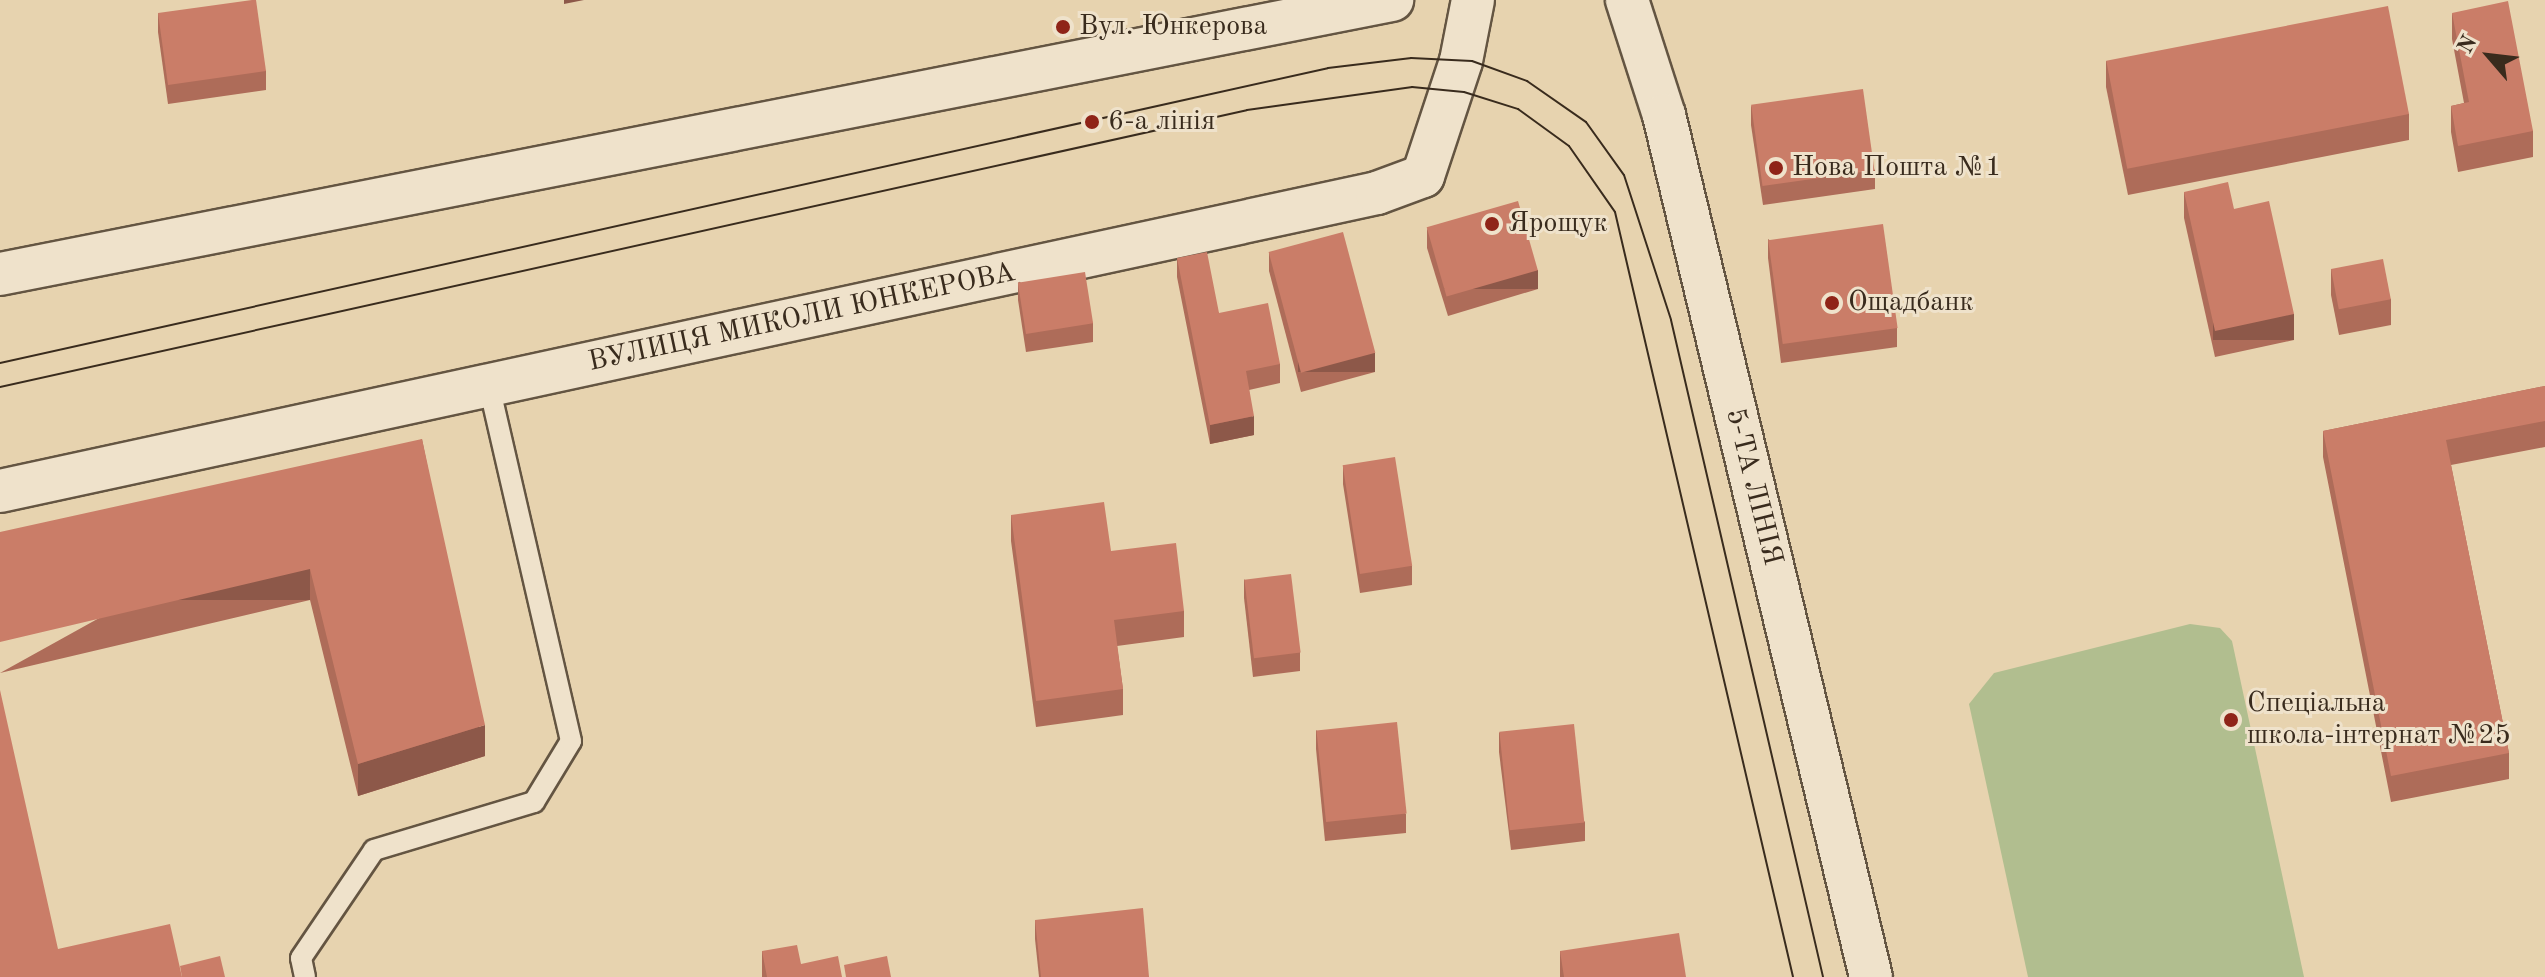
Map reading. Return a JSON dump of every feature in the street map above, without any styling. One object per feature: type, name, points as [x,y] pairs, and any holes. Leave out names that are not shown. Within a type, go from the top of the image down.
[{"type":"street","points":[[0,274],[1392,0]]},
{"type":"street","name":"ВУЛИЦЯ МИКОЛИ ЮНКЕРОВА","points":[[0,491],[1377,193],[1423,176],[1461,61],[1473,0]]},
{"type":"street","name":"5-ТА ЛІНІЯ","points":[[1627,0],[1664,115],[1871,977]]},
{"type":"lane","points":[[305,977],[301,958],[374,850],[534,802],[571,741],[489,385]]},
{"type":"green space","points":[[2190,624],[2220,628],[2232,641],[2304,977],[2028,977],[1969,704],[1994,673]]},
{"type":"building","points":[[256,0],[266,71],[168,85],[158,13]]},
{"type":"building","points":[[2508,1],[2533,131],[2458,146],[2451,106],[2469,102],[2452,13]]},
{"type":"building","points":[[2388,6],[2409,114],[2127,169],[2106,61]]},
{"type":"building","points":[[1863,89],[1874,170],[1763,186],[1751,105]]},
{"type":"building","points":[[2228,182],[2234,209],[2269,201],[2294,314],[2215,331],[2184,192]]},
{"type":"building","points":[[1518,201],[1538,270],[1447,296],[1427,227]]},
{"type":"building","name":"Ощадбанк","points":[[1883,224],[1898,328],[1783,344],[1768,240]]},
{"type":"building","points":[[1343,232],[1375,353],[1301,373],[1269,252]]},
{"type":"building","points":[[1207,252],[1219,313],[1268,303],[1280,364],[1246,371],[1254,416],[1210,425],[1177,258]]},
{"type":"building","points":[[2383,259],[2391,299],[2339,309],[2331,269]]},
{"type":"building","points":[[1085,272],[1093,323],[1026,334],[1018,283]]},
{"type":"building","points":[[2545,386],[2545,421],[2446,440],[2509,753],[2391,776],[2323,431]]},
{"type":"building","points":[[422,439],[485,725],[358,764],[310,569],[0,642],[0,532]]},
{"type":"building","points":[[1395,457],[1412,566],[1360,574],[1343,465]]},
{"type":"building","points":[[1104,502],[1111,551],[1176,543],[1184,611],[1114,620],[1123,689],[1036,701],[1011,515]]},
{"type":"building","points":[[1291,574],[1301,652],[1254,658],[1244,580]]},
{"type":"building","points":[[0,690],[58,949],[170,924],[182,977],[0,977]]},
{"type":"building","points":[[1397,722],[1407,813],[1326,822],[1316,730]]},
{"type":"building","points":[[1574,724],[1584,822],[1510,830],[1499,732]]},
{"type":"building","points":[[1143,908],[1149,977],[1041,977],[1035,920]]},
{"type":"building","points":[[1679,933],[1686,977],[1564,977],[1560,951]]},
{"type":"building","points":[[797,945],[801,964],[838,956],[842,977],[767,977],[762,951]]},
{"type":"building","points":[[220,956],[225,977],[182,977],[180,966]]},
{"type":"building","points":[[887,956],[891,977],[846,977],[844,965]]},
{"type":"tram line","points":[[0,363],[1328,68],[1411,58],[1472,61],[1527,81],[1586,122],[1624,175],[1671,320],[1823,977]]},
{"type":"tram line","points":[[0,387],[1247,110],[1412,87],[1464,92],[1518,109],[1569,146],[1615,212],[1793,977]]},
{"type":"place","name":"Вул. Юнкерова","points":[[1063,27]]},
{"type":"place","name":"6-а лінія","points":[[1092,122]]},
{"type":"place","name":"Нова Пошта №1","points":[[1776,168]]},
{"type":"place","name":"Ярощук","points":[[1492,224]]},
{"type":"place","name":"Ощадбанк","points":[[1832,303]]},
{"type":"place","name":"Спеціальна школа-інтернат №25","points":[[2231,720]]}]
